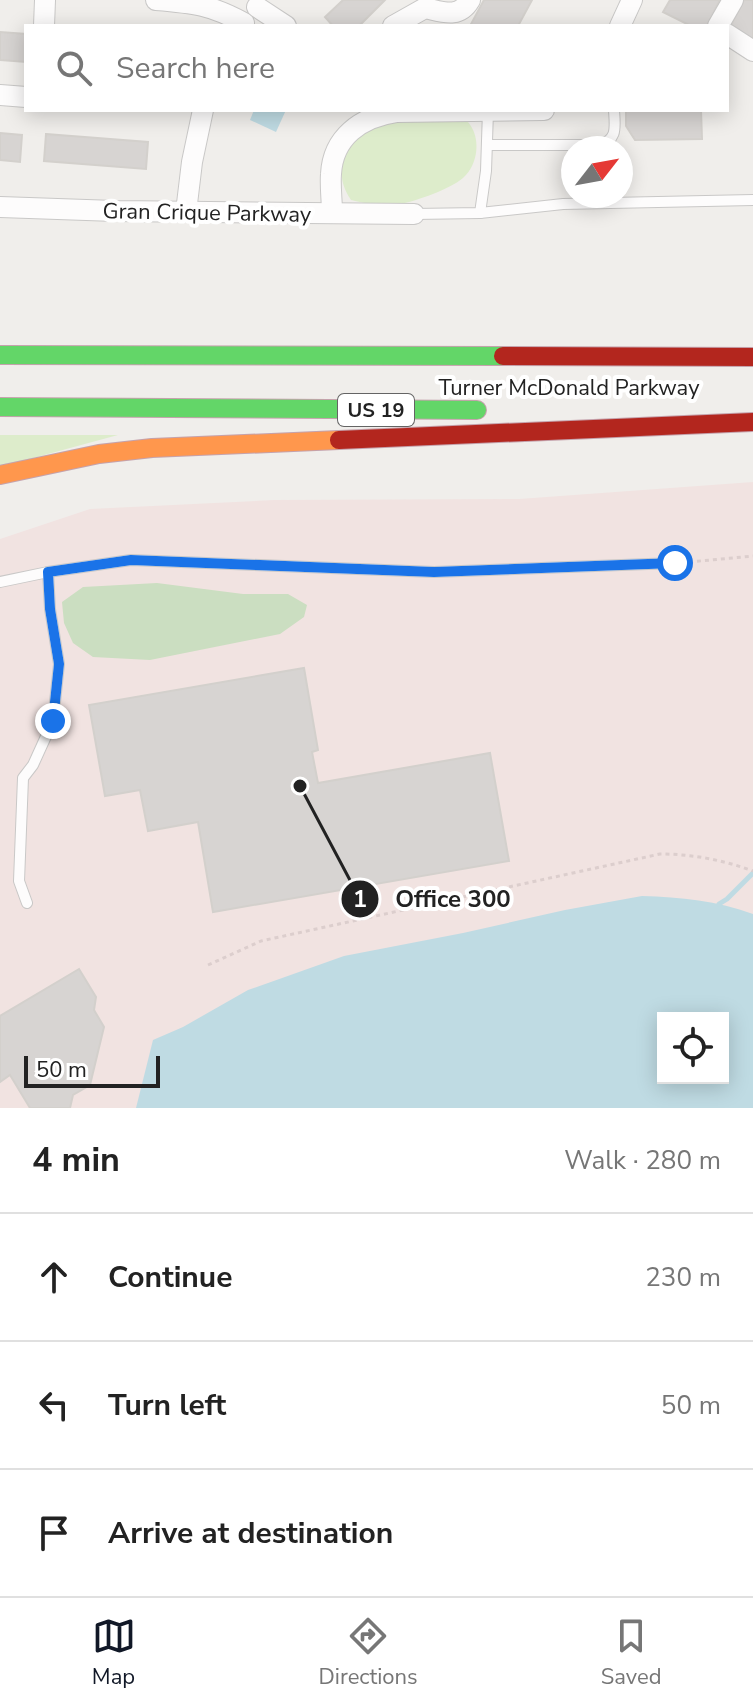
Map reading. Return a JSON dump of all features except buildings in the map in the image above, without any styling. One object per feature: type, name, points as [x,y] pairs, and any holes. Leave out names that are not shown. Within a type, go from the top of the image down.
[{"type":"highway","name":"Turner McDonald Parkway","points":[[0,355],[753,357]]},
{"type":"highway","name":"Turner McDonald Parkway","points":[[0,407],[502,410]]},
{"type":"highway","name":"Turner McDonald Parkway","points":[[596,411],[753,412]]},
{"type":"highway","points":[[0,475],[99,454],[165,447],[753,422]]},
{"type":"street","points":[[44,24],[45,0]]},
{"type":"street","points":[[156,0],[252,14],[280,24]]},
{"type":"street","points":[[396,24],[424,4],[451,14],[465,9],[470,0]]},
{"type":"street","points":[[621,24],[632,0]]},
{"type":"street","points":[[719,24],[733,0]]},
{"type":"street","points":[[729,35],[753,51]]},
{"type":"street","points":[[0,95],[24,97]]},
{"type":"street","points":[[186,212],[203,112]]},
{"type":"street","points":[[332,213],[331,172],[346,135],[365,120],[396,112]]},
{"type":"street","name":"Gran Crique Parkway","points":[[0,207],[414,214]]},
{"type":"lane","points":[[480,213],[486,171],[488,112]]},
{"type":"lane","points":[[487,145],[607,143],[615,131],[614,112]]},
{"type":"lane","points":[[414,214],[480,213],[563,204],[753,200]]},
{"type":"lane","points":[[0,582],[131,560],[434,572],[675,563]]},
{"type":"lane","points":[[27,903],[19,881],[23,778],[33,765],[53,721],[59,664],[50,609],[48,572]]},
{"type":"path","points":[[675,563],[753,556]]},
{"type":"path","points":[[208,965],[261,941],[660,854],[686,854],[753,871]]},
{"type":"shaded area","points":[[753,482],[753,1108],[0,1108],[0,539],[90,509],[274,500],[519,499]]},
{"type":"green space","points":[[395,118],[459,119],[468,122],[476,143],[472,165],[457,182],[415,200],[388,205],[351,200],[342,177],[350,139]]},
{"type":"green space","points":[[0,435],[118,435],[0,467]]},
{"type":"green space","points":[[157,583],[243,594],[288,594],[307,605],[304,617],[280,634],[150,660],[93,657],[73,643],[64,623],[62,602],[83,587]]},
{"type":"water","points":[[253,112],[285,112],[276,132],[250,120]]},
{"type":"water","points":[[642,896],[699,900],[753,914],[753,1108],[136,1108],[153,1040],[183,1027],[248,990],[344,956]]},
{"type":"waterway","points":[[719,904],[753,873]]},
{"type":"traffic: fast","points":[[0,355],[503,356]]},
{"type":"traffic: fast","points":[[0,407],[477,410]]},
{"type":"traffic: slow","points":[[0,475],[99,454],[152,448],[339,440]]},
{"type":"traffic: jam","points":[[503,356],[753,357]]},
{"type":"traffic: jam","points":[[339,440],[753,422]]},
{"type":"place","name":"Office 300","points":[[300,786]]},
{"type":"route","points":[[53,721],[59,664],[50,609],[48,572],[131,560],[434,572],[675,563]]}]
